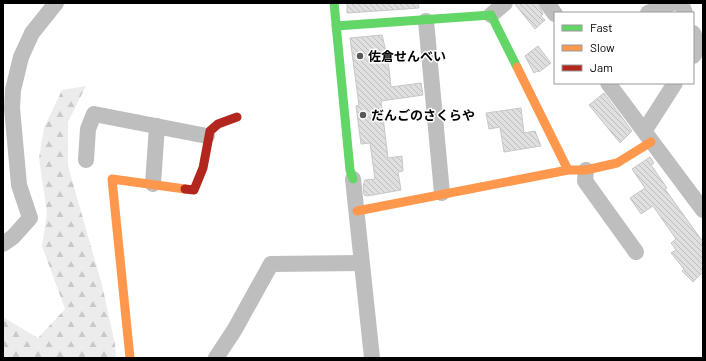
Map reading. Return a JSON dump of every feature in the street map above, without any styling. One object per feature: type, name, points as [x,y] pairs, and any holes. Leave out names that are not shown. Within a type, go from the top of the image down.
[{"type":"street","points":[[3,244],[13,237],[30,218],[19,185],[12,108],[16,72],[20,57],[32,33],[56,3]]},
{"type":"street","points":[[334,3],[350,170],[353,179],[357,210],[361,263],[372,358]]},
{"type":"street","points":[[336,26],[426,21],[491,15],[505,3]]},
{"type":"street","points":[[547,3],[554,13]]},
{"type":"street","points":[[650,12],[672,3]]},
{"type":"street","points":[[491,15],[568,170]]},
{"type":"street","points":[[426,21],[442,193]]},
{"type":"street","points":[[694,35],[699,47],[694,54]]},
{"type":"street","points":[[609,84],[703,210]]},
{"type":"street","points":[[357,210],[568,170],[586,170],[617,163],[648,136],[674,84]]},
{"type":"street","points":[[86,160],[88,129],[94,114],[207,136]]},
{"type":"street","points":[[130,358],[112,179],[194,190],[205,162],[207,136],[209,131],[223,121],[237,117]]},
{"type":"street","points":[[153,184],[156,126]]},
{"type":"street","points":[[586,170],[585,181],[636,252]]},
{"type":"street","points":[[216,358],[236,328],[272,264],[361,263]]},
{"type":"green space","points":[[86,86],[68,122],[68,166],[102,285],[115,344],[116,358],[3,358],[3,317],[38,338],[65,309],[42,246],[47,213],[39,158],[44,128],[62,90]]},
{"type":"building","points":[[347,3],[418,3],[419,8],[347,13]]},
{"type":"building","points":[[514,3],[538,3],[543,14],[541,16],[545,20],[535,29]]},
{"type":"building","points":[[382,35],[388,60],[391,87],[421,83],[423,95],[381,101],[388,158],[402,156],[403,171],[398,172],[401,190],[367,196],[364,195],[363,186],[365,180],[375,179],[370,143],[361,144],[356,106],[359,105],[350,38]]},
{"type":"building","points":[[538,46],[551,63],[539,72],[537,71],[534,73],[525,56]]},
{"type":"building","points":[[604,93],[632,131],[620,143],[589,105]]},
{"type":"building","points":[[521,108],[524,133],[535,131],[541,146],[504,152],[500,127],[489,129],[486,113]]},
{"type":"building","points":[[650,157],[654,163],[651,165],[667,188],[665,189],[703,242],[703,272],[693,282],[682,271],[684,269],[671,253],[676,250],[671,243],[676,239],[653,206],[641,214],[630,198],[645,188],[632,169]]},
{"type":"traffic: fast","points":[[334,3],[350,170],[353,179]]},
{"type":"traffic: fast","points":[[336,26],[491,15],[517,67]]},
{"type":"traffic: slow","points":[[517,67],[568,170]]},
{"type":"traffic: slow","points":[[357,211],[568,170],[586,170],[617,163],[651,142]]},
{"type":"traffic: slow","points":[[130,358],[112,179],[185,189]]},
{"type":"traffic: jam","points":[[185,189],[194,190],[203,168],[210,131],[218,124],[237,117]]},
{"type":"place","name":"佐倉せんべい","points":[[360,56]]},
{"type":"place","name":"だんごのさくらや","points":[[363,115]]}]
